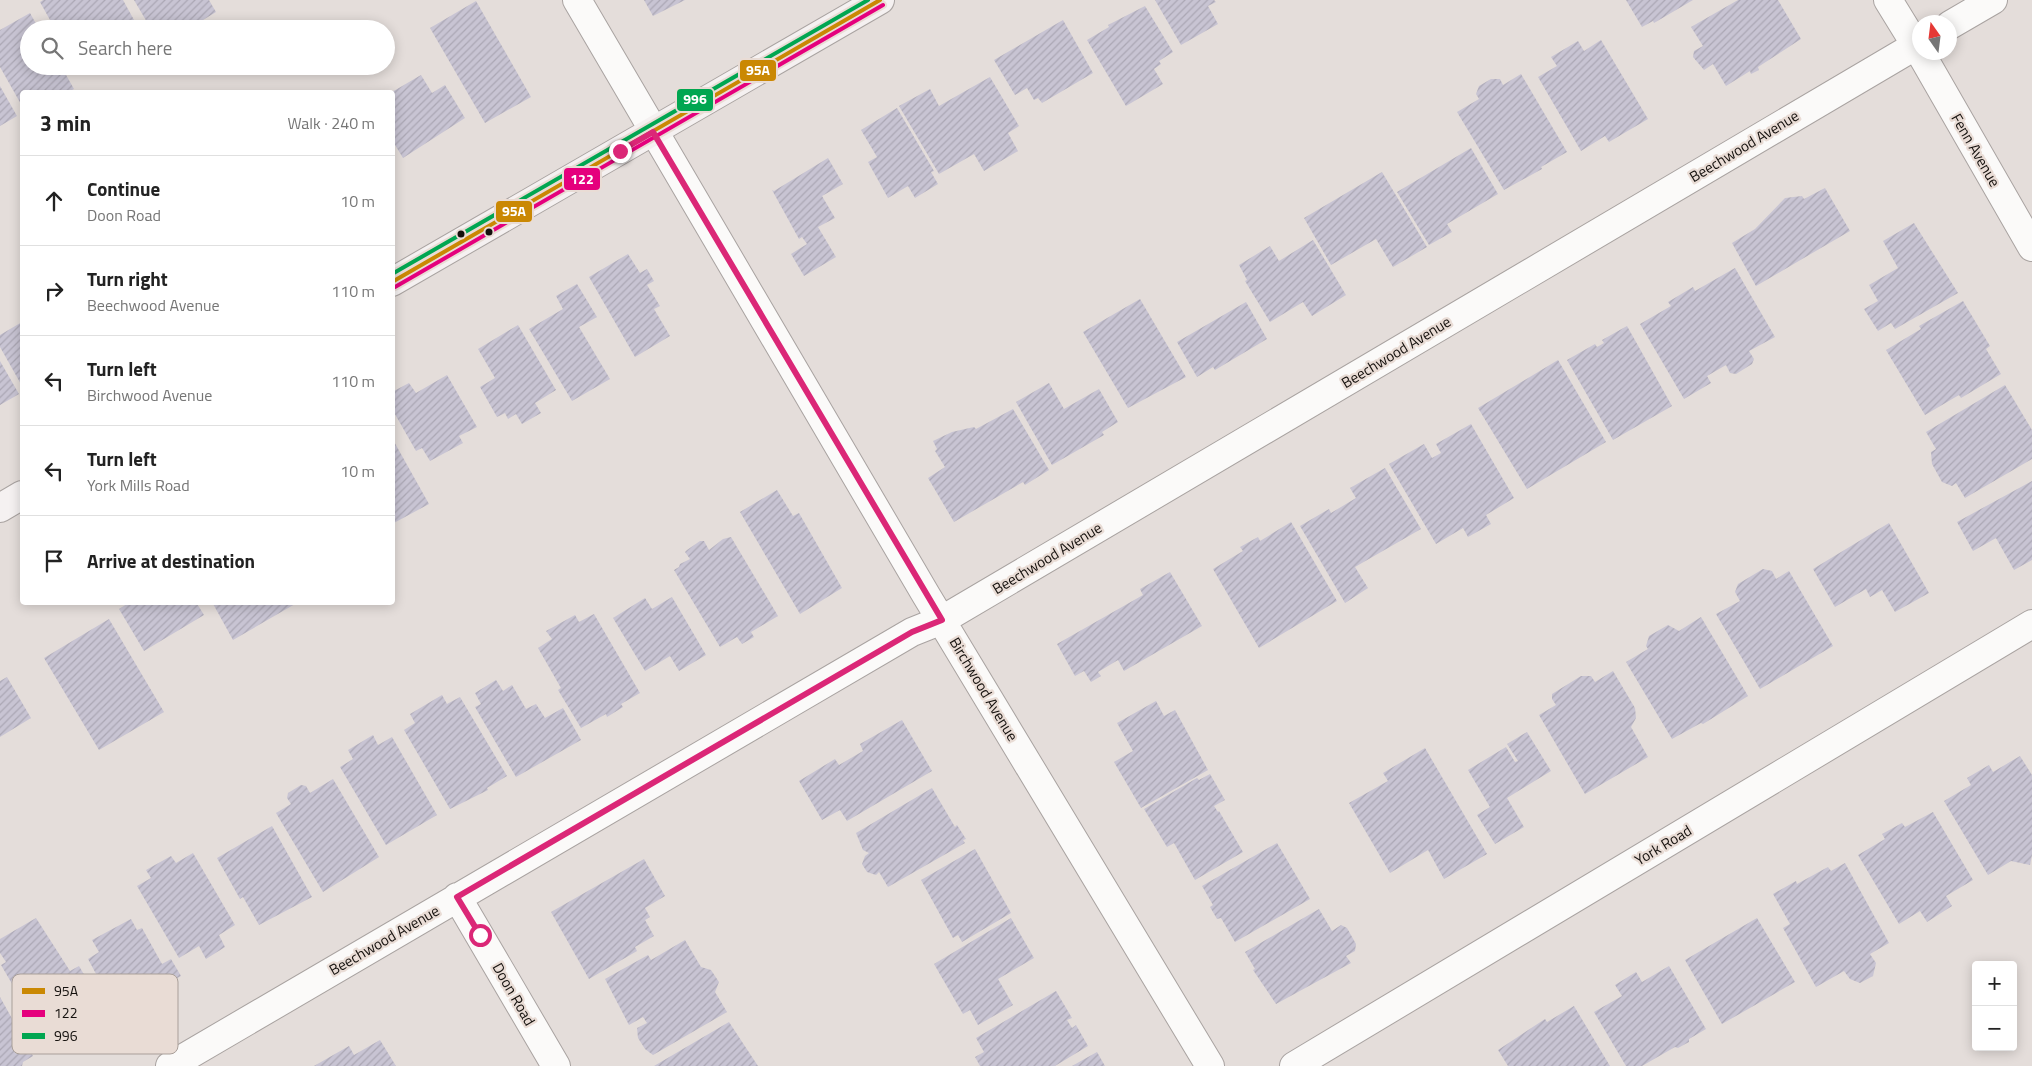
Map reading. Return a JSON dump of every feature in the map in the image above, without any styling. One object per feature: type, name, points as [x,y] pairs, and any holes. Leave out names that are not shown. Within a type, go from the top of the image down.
[{"type":"main road","points":[[395,280],[880,0]]},
{"type":"main road","points":[[0,508],[20,497]]},
{"type":"street","name":"Birchwood Avenue","points":[[577,0],[942,620],[1210,1066]]},
{"type":"street","name":"Fenn Avenue","points":[[1888,0],[1912,38]]},
{"type":"street","points":[[1957,22],[1994,0]]},
{"type":"street","name":"Beechwood Avenue","points":[[170,1066],[912,632],[942,620],[1912,52]]},
{"type":"street","name":"Fenn Avenue","points":[[1925,60],[2032,247]]},
{"type":"street","name":"York Road","points":[[1294,1066],[2032,624]]},
{"type":"street","name":"Doon Road","points":[[457,897],[556,1066]]},
{"type":"building","points":[[43,0],[123,0],[134,20],[50,20],[40,2]]},
{"type":"building","points":[[134,0],[209,0],[216,12],[203,20],[146,20]]},
{"type":"building","points":[[644,0],[685,0],[653,16]]},
{"type":"building","points":[[1155,0],[1214,0],[1216,2],[1208,6],[1218,24],[1181,45]]},
{"type":"building","points":[[1626,0],[1693,0],[1654,23],[1653,21],[1642,27]]},
{"type":"building","points":[[1738,0],[1778,0],[1801,39],[1758,67],[1759,70],[1751,74],[1750,71],[1726,86],[1713,64],[1704,70],[1693,57],[1694,51],[1703,46],[1691,27]]},
{"type":"building","points":[[476,1],[531,97],[485,123],[430,28]]},
{"type":"building","points":[[1145,6],[1173,52],[1159,61],[1161,64],[1154,69],[1163,84],[1126,106],[1087,40],[1109,27],[1108,25]]},
{"type":"building","points":[[30,13],[34,20],[20,20],[20,75],[66,75],[74,89],[20,90],[20,102],[0,67],[0,30]]},
{"type":"building","points":[[1063,20],[1093,73],[1042,103],[1038,98],[1034,100],[1027,88],[1015,95],[994,60]]},
{"type":"building","points":[[1601,40],[1648,119],[1609,142],[1605,136],[1581,151],[1538,77],[1557,66],[1551,57],[1578,41],[1584,51]]},
{"type":"building","points":[[1521,74],[1567,152],[1541,167],[1542,169],[1504,190],[1457,112],[1479,99],[1476,94],[1479,86],[1491,79],[1500,79],[1503,85]]},
{"type":"building","points":[[421,75],[432,93],[445,85],[465,118],[403,158],[395,145],[395,90]]},
{"type":"building","points":[[990,77],[1019,126],[1008,133],[1018,151],[984,171],[974,154],[939,174],[899,106],[930,89],[939,106]]},
{"type":"building","points":[[0,86],[17,116],[0,126]]},
{"type":"building","points":[[897,108],[934,171],[931,172],[938,184],[915,198],[908,186],[888,198],[868,162],[877,157],[861,130]]},
{"type":"building","points":[[1471,148],[1498,194],[1447,224],[1452,232],[1429,245],[1397,192]]},
{"type":"building","points":[[828,158],[843,184],[822,196],[835,218],[818,227],[836,257],[804,276],[791,254],[807,244],[802,237],[799,239],[772,190],[774,191]]},
{"type":"building","points":[[1382,172],[1427,247],[1393,267],[1376,239],[1331,265],[1304,218]]},
{"type":"building","points":[[1825,188],[1850,231],[1756,286],[1732,243],[1755,229],[1785,198],[1802,196],[1804,199]]},
{"type":"building","points":[[1914,223],[1958,293],[1895,329],[1891,323],[1878,331],[1864,309],[1878,301],[1869,285],[1898,268],[1883,241]]},
{"type":"building","points":[[1313,240],[1346,295],[1312,316],[1303,302],[1270,322],[1245,281],[1247,280],[1239,265],[1270,246],[1279,261]]},
{"type":"building","points":[[628,254],[640,273],[647,269],[654,281],[647,285],[660,306],[654,309],[670,336],[635,357],[589,277]]},
{"type":"building","points":[[1735,268],[1775,337],[1749,351],[1754,359],[1752,364],[1736,374],[1730,373],[1726,365],[1707,376],[1711,383],[1684,399],[1640,324],[1671,306],[1668,302],[1693,287],[1695,291]]},
{"type":"building","points":[[577,284],[597,317],[579,327],[610,379],[572,401],[529,329],[563,309],[556,296]]},
{"type":"building","points":[[1140,299],[1186,377],[1128,408],[1083,332]]},
{"type":"building","points":[[1963,301],[1990,346],[1986,349],[2001,374],[1961,398],[1959,395],[1925,415],[1886,350],[1921,329],[1919,326]]},
{"type":"building","points":[[1246,302],[1267,339],[1215,370],[1213,367],[1197,377],[1177,342]]},
{"type":"building","points":[[20,323],[20,382],[0,347],[0,335]]},
{"type":"building","points":[[518,325],[556,390],[535,403],[541,413],[522,424],[516,414],[508,419],[505,413],[497,417],[480,387],[495,378],[478,349]]},
{"type":"building","points":[[1627,326],[1672,406],[1613,440],[1567,360],[1595,344],[1597,347],[1604,343],[1602,340]]},
{"type":"building","points":[[1558,360],[1606,442],[1527,489],[1478,408]]},
{"type":"building","points":[[0,361],[19,394],[0,405]]},
{"type":"building","points":[[447,375],[477,427],[459,436],[463,443],[430,461],[422,448],[416,451],[395,414],[395,390],[409,383],[416,393]]},
{"type":"building","points":[[1049,383],[1064,409],[1099,389],[1118,422],[1102,432],[1104,435],[1052,465],[1016,402]]},
{"type":"building","points":[[2005,385],[2032,430],[2032,459],[1965,498],[1956,483],[1952,486],[1942,482],[1932,464],[1931,452],[1936,449],[1926,432]]},
{"type":"building","points":[[1013,409],[1049,470],[1025,485],[1023,482],[954,522],[928,478],[945,467],[935,451],[937,449],[933,441],[952,432],[974,427],[976,429]]},
{"type":"building","points":[[1471,424],[1514,498],[1486,515],[1491,524],[1468,537],[1463,528],[1436,544],[1389,464],[1424,444],[1432,458],[1441,453],[1436,444]]},
{"type":"building","points":[[395,443],[429,504],[395,522]]},
{"type":"building","points":[[1385,468],[1421,529],[1355,567],[1368,588],[1345,603],[1300,526],[1329,509],[1331,513],[1356,498],[1350,488]]},
{"type":"building","points":[[2032,481],[2032,560],[2014,570],[1996,538],[1973,551],[1957,522]]},
{"type":"building","points":[[777,490],[793,516],[799,513],[842,588],[800,614],[740,512]]},
{"type":"building","points":[[1291,522],[1337,601],[1259,648],[1213,569],[1243,551],[1240,547],[1258,537],[1260,541]]},
{"type":"building","points":[[1889,523],[1929,593],[1895,612],[1882,590],[1870,597],[1866,589],[1835,607],[1813,569]]},
{"type":"building","points":[[731,537],[778,616],[751,632],[754,637],[742,644],[737,637],[720,647],[674,570],[680,564],[690,559],[685,552],[700,541],[704,541],[709,550],[723,539]]},
{"type":"building","points":[[1763,569],[1772,571],[1776,579],[1789,571],[1833,646],[1760,689],[1716,614],[1740,601],[1735,592],[1738,584]]},
{"type":"building","points":[[1170,572],[1202,626],[1124,671],[1118,660],[1098,672],[1101,676],[1091,682],[1084,671],[1075,676],[1057,644],[1143,595],[1140,589]]},
{"type":"building","points":[[672,597],[706,655],[679,671],[670,656],[645,671],[613,618],[645,598],[652,609]]},
{"type":"building","points":[[125,605],[198,605],[204,615],[144,651],[119,609]]},
{"type":"building","points":[[214,605],[293,605],[233,640]]},
{"type":"building","points":[[594,614],[640,693],[621,704],[623,707],[607,717],[606,714],[581,728],[558,690],[561,688],[538,648],[552,639],[546,631],[575,615],[579,622]]},
{"type":"building","points":[[1701,617],[1748,696],[1703,724],[1701,723],[1672,739],[1626,662],[1648,649],[1646,646],[1649,636],[1668,625],[1679,631]]},
{"type":"building","points":[[109,619],[164,712],[99,750],[44,658]]},
{"type":"building","points":[[1613,671],[1635,708],[1636,718],[1631,727],[1648,757],[1585,794],[1539,715],[1556,705],[1552,699],[1552,694],[1581,676],[1591,676],[1595,682]]},
{"type":"building","points":[[7,677],[31,718],[0,737],[0,681]]},
{"type":"building","points":[[496,680],[503,691],[512,685],[526,709],[536,704],[545,718],[563,708],[581,740],[516,777],[475,707],[481,704],[475,693]]},
{"type":"building","points":[[442,695],[447,704],[460,697],[507,776],[487,788],[488,790],[450,809],[404,730],[415,723],[410,714]]},
{"type":"building","points":[[1156,701],[1164,716],[1175,710],[1208,770],[1141,808],[1114,762],[1133,751],[1117,723]]},
{"type":"building","points":[[902,720],[932,771],[847,821],[840,810],[822,820],[799,781],[835,759],[839,765],[863,751],[860,744]]},
{"type":"building","points":[[1527,732],[1551,771],[1507,798],[1524,827],[1495,844],[1477,815],[1490,807],[1468,770],[1506,747],[1515,762],[1518,761],[1507,744]]},
{"type":"building","points":[[373,735],[378,745],[392,737],[437,815],[386,845],[340,767],[353,759],[348,750]]},
{"type":"building","points":[[1425,748],[1487,854],[1444,879],[1428,850],[1390,873],[1349,803],[1388,781],[1383,773]]},
{"type":"building","points":[[2020,756],[2032,775],[2032,855],[2030,865],[2011,861],[1988,875],[1944,801],[1971,785],[1967,778],[1989,765],[1993,772]]},
{"type":"building","points":[[1210,774],[1225,800],[1214,806],[1219,811],[1243,852],[1195,880],[1174,843],[1167,847],[1144,809],[1197,778],[1199,780]]},
{"type":"building","points":[[333,779],[379,857],[323,892],[276,813],[291,804],[287,798],[288,793],[301,785],[306,786],[310,793]]},
{"type":"building","points":[[932,788],[955,827],[957,825],[966,839],[963,840],[965,843],[888,887],[879,872],[876,875],[867,872],[862,864],[865,856],[869,853],[863,850],[856,833]]},
{"type":"building","points":[[1933,812],[1973,880],[1946,896],[1952,906],[1927,922],[1920,911],[1899,924],[1858,855],[1885,839],[1882,834],[1902,823],[1905,827]]},
{"type":"building","points":[[272,826],[312,897],[259,925],[243,897],[240,899],[217,858]]},
{"type":"building","points":[[1277,843],[1310,899],[1235,942],[1221,918],[1217,919],[1210,907],[1213,905],[1202,886]]},
{"type":"building","points":[[975,849],[1011,913],[962,942],[958,935],[953,938],[921,880]]},
{"type":"building","points":[[193,853],[235,925],[219,935],[225,947],[206,959],[199,946],[179,958],[137,886],[151,878],[146,870],[171,856],[176,863]]},
{"type":"building","points":[[644,859],[665,896],[645,908],[650,917],[645,920],[654,936],[635,947],[637,951],[589,979],[551,912]]},
{"type":"building","points":[[1845,863],[1889,943],[1870,954],[1876,963],[1873,976],[1860,983],[1850,979],[1844,971],[1816,987],[1783,928],[1790,924],[1773,894],[1796,881],[1797,884],[1828,867],[1831,871]]},
{"type":"building","points":[[1319,909],[1332,931],[1341,925],[1347,928],[1356,944],[1355,951],[1346,956],[1351,963],[1276,1004],[1253,970],[1255,969],[1245,952]]},
{"type":"building","points":[[36,918],[70,971],[79,966],[84,974],[12,974],[12,984],[1,965],[6,962],[0,953],[0,939]]},
{"type":"building","points":[[1011,918],[1034,958],[998,979],[1013,1005],[978,1025],[970,1010],[963,1014],[934,964]]},
{"type":"building","points":[[1757,918],[1795,982],[1722,1024],[1685,960]]},
{"type":"building","points":[[131,919],[137,930],[142,928],[162,964],[171,959],[181,976],[178,978],[178,974],[96,974],[88,959],[99,952],[92,940]]},
{"type":"building","points":[[685,940],[701,967],[711,970],[719,982],[715,992],[727,1012],[653,1055],[645,1049],[638,1038],[637,1028],[647,1023],[643,1017],[629,1025],[605,979],[648,955],[651,960]]},
{"type":"building","points":[[1669,966],[1706,1029],[1689,1039],[1689,1042],[1678,1048],[1675,1047],[1642,1066],[1626,1066],[1594,1012],[1622,996],[1615,985],[1636,972],[1642,982]]},
{"type":"building","points":[[1056,991],[1072,1018],[1067,1020],[1072,1028],[1076,1025],[1088,1046],[1055,1066],[980,1066],[975,1057],[984,1052],[976,1038]]},
{"type":"building","points":[[0,997],[12,1018],[12,1054],[32,1054],[33,1056],[23,1062],[22,1066],[0,1066]]},
{"type":"building","points":[[1574,1006],[1610,1066],[1508,1066],[1498,1050],[1545,1019],[1547,1022]]},
{"type":"building","points":[[729,1022],[758,1066],[654,1066]]},
{"type":"building","points":[[380,1040],[396,1066],[314,1066],[349,1046],[354,1055]]},
{"type":"building","points":[[1097,1052],[1105,1066],[1072,1066]]},
{"type":"transit line","name":"996","points":[[395,272],[868,0]]},
{"type":"transit line","name":"95A","points":[[395,280],[880,0]]},
{"type":"transit line","name":"122","points":[[395,287],[883,5]]},
{"type":"route","points":[[480,935],[457,897],[912,632],[942,620],[653,132],[620,151]]}]
